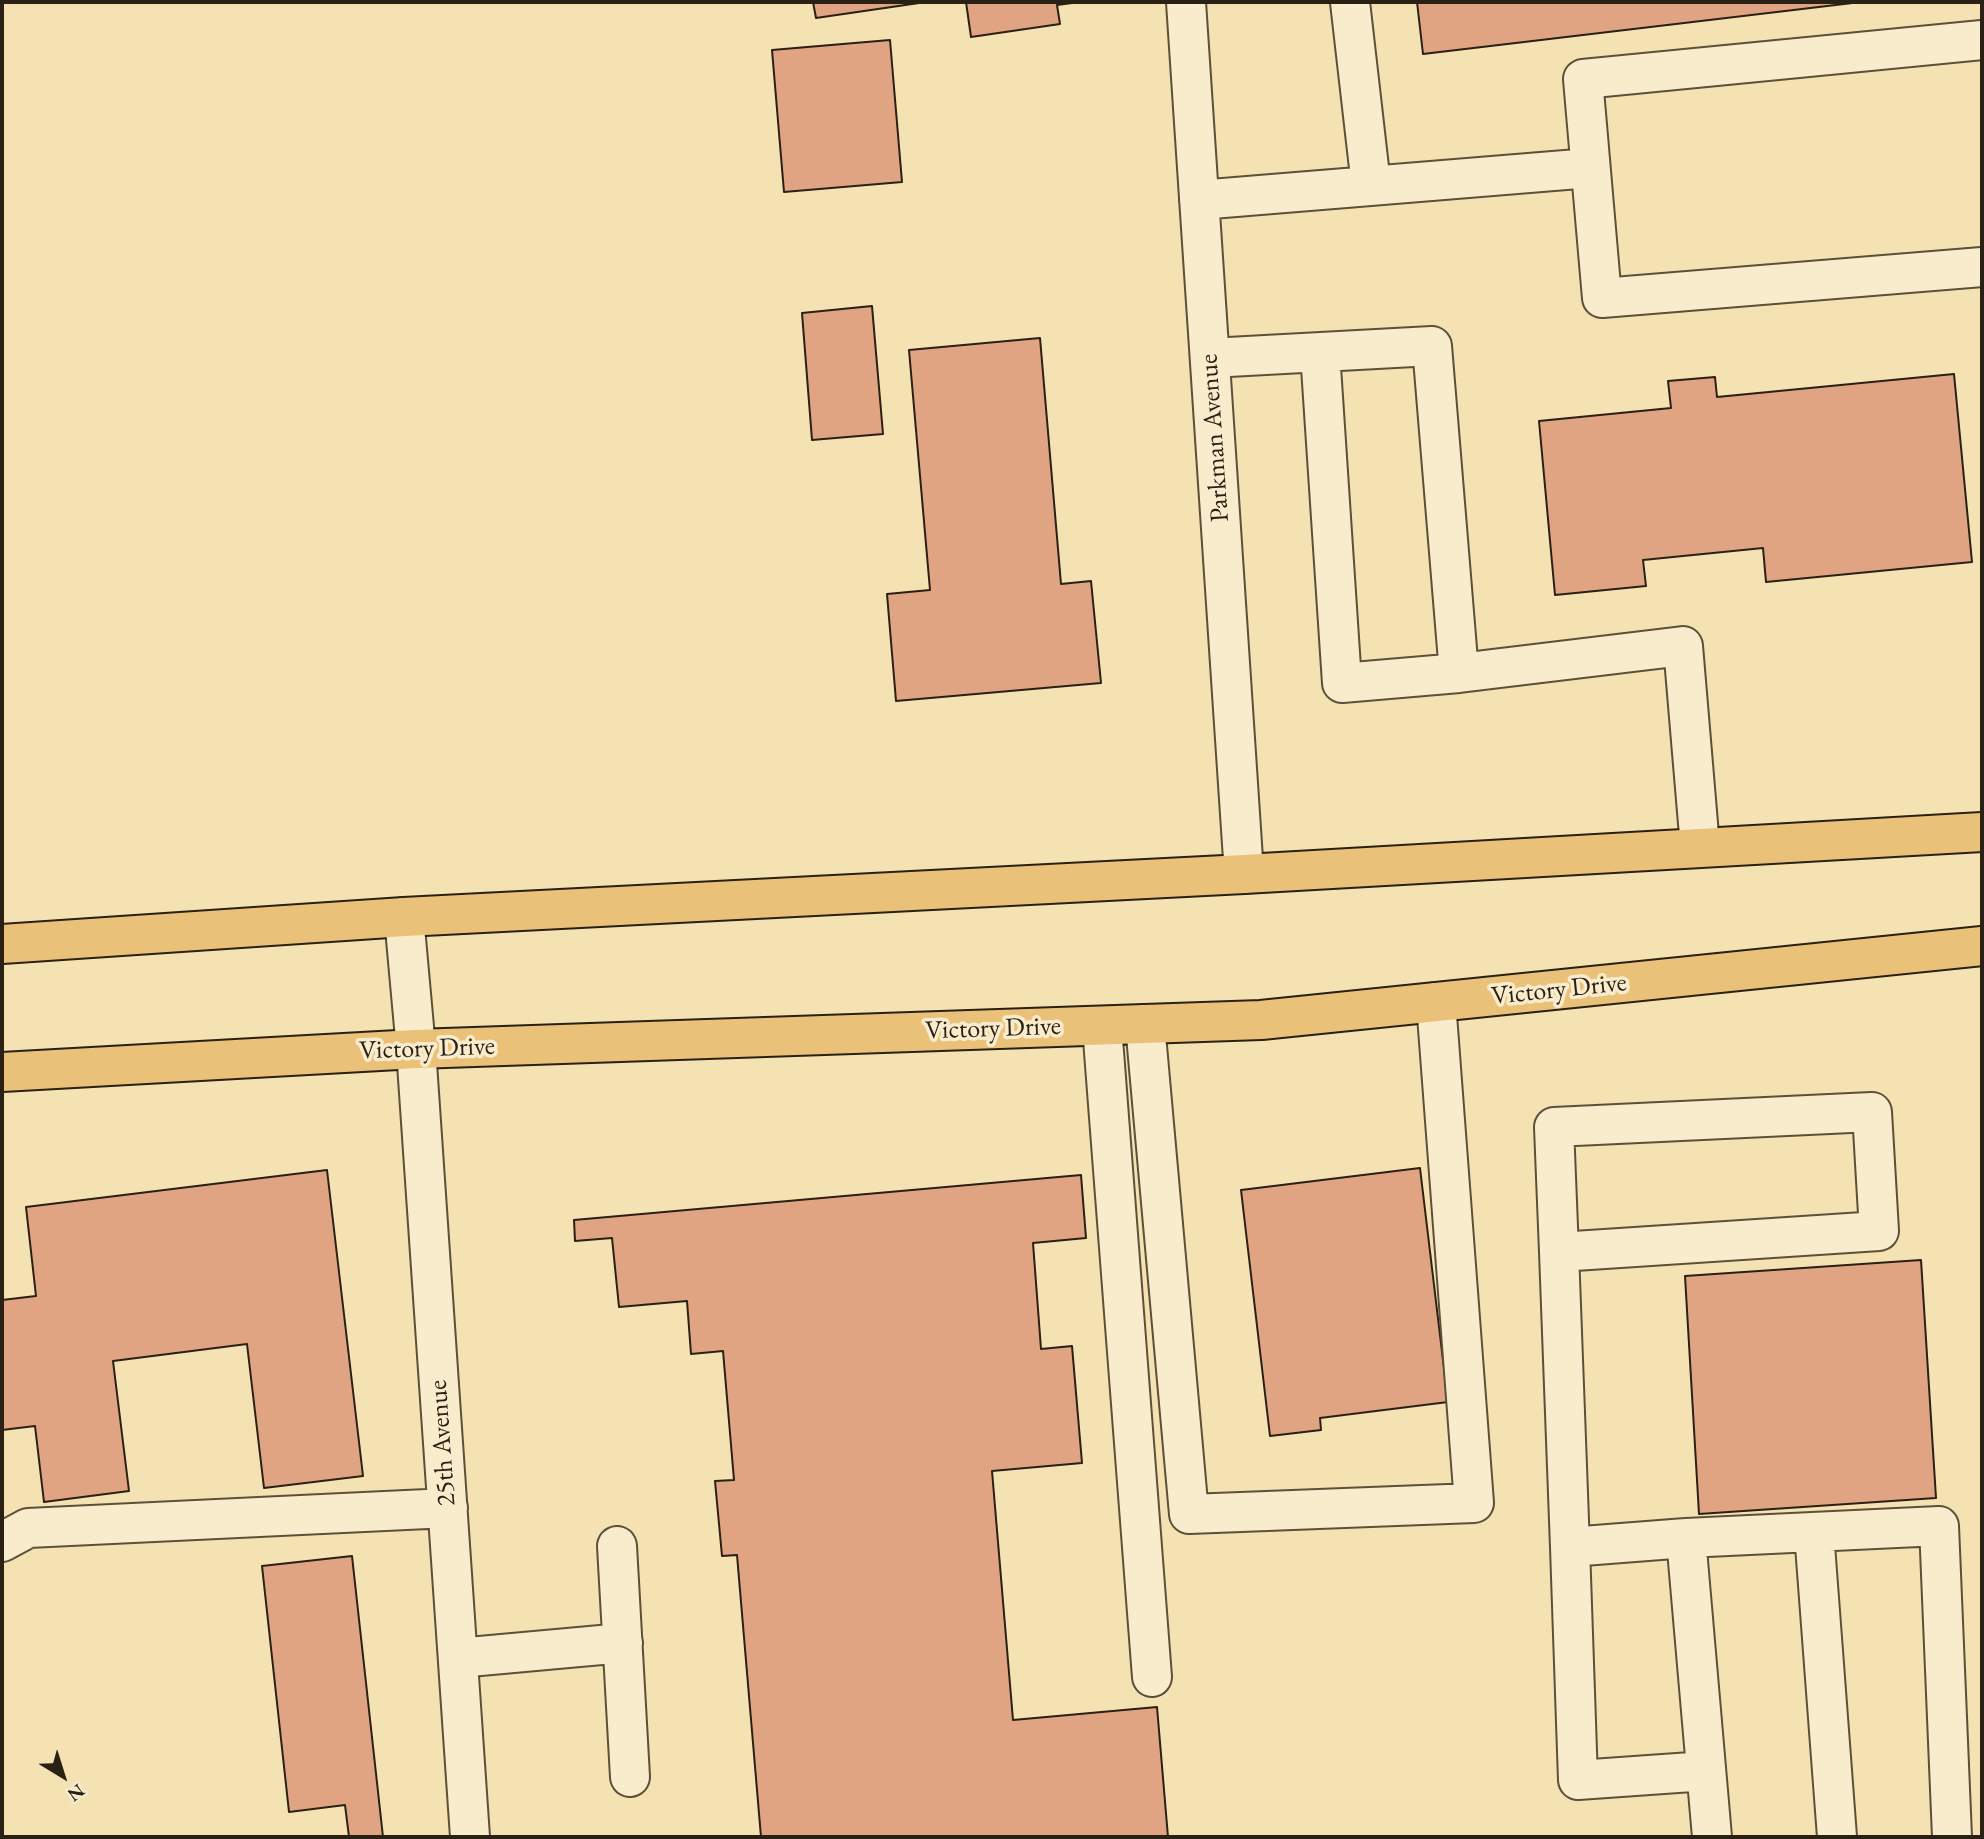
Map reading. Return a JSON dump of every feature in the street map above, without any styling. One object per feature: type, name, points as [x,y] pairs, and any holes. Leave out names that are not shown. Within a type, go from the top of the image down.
[{"type":"highway","points":[[2,944],[404,917],[1244,874],[1982,832]]},
{"type":"highway","name":"Victory Drive","points":[[2,1072],[416,1049],[1261,1020],[1982,946]]},
{"type":"street","name":"Parkman Avenue","points":[[1186,2],[1244,874]]},
{"type":"street","points":[[1350,2],[1371,185]]},
{"type":"street","points":[[1982,40],[1583,79],[1602,298],[1982,267]]},
{"type":"street","points":[[1199,200],[1590,168]]},
{"type":"street","points":[[1210,358],[1432,346],[1459,673]]},
{"type":"street","points":[[1320,352],[1342,683],[1459,673],[1683,646],[1700,847]]},
{"type":"street","name":"25th Avenue","points":[[404,917],[416,1049],[470,1837]]},
{"type":"street","points":[[1145,1024],[1189,1514],[1474,1503],[1436,1002]]},
{"type":"street","points":[[1102,1026],[1152,1676]]},
{"type":"street","points":[[1559,1252],[1879,1231],[1872,1112],[1554,1127],[1578,1780],[1706,1772]]},
{"type":"street","points":[[2,1542],[28,1528],[448,1508]]},
{"type":"street","points":[[1570,1547],[1686,1538],[1939,1526],[1952,1837]]},
{"type":"street","points":[[1814,1532],[1837,1837]]},
{"type":"street","points":[[1686,1538],[1712,1837]]},
{"type":"street","points":[[617,1546],[630,1777]]},
{"type":"street","points":[[458,1658],[623,1643]]},
{"type":"building","points":[[813,2],[926,2],[816,18]]},
{"type":"building","points":[[966,2],[1080,2],[1057,5],[1060,24],[971,37]]},
{"type":"building","points":[[1417,2],[1861,2],[1423,54]]},
{"type":"building","points":[[890,40],[902,182],[784,192],[772,50]]},
{"type":"building","points":[[872,306],[883,434],[812,440],[802,313]]},
{"type":"building","points":[[1040,338],[1061,584],[1091,581],[1101,683],[896,701],[887,594],[930,590],[909,350]]},
{"type":"building","points":[[1954,374],[1972,562],[1766,582],[1763,548],[1643,560],[1646,586],[1555,595],[1539,421],[1671,408],[1668,381],[1715,377],[1717,397]]},
{"type":"building","points":[[1420,1168],[1448,1402],[1320,1418],[1321,1430],[1270,1436],[1241,1190]]},
{"type":"building","points":[[327,1170],[363,1476],[264,1488],[247,1344],[113,1361],[129,1491],[44,1502],[35,1426],[2,1430],[2,1300],[36,1296],[26,1207]]},
{"type":"building","points":[[1081,1175],[1086,1238],[1033,1243],[1041,1349],[1072,1346],[1082,1463],[992,1471],[1013,1720],[1157,1707],[1168,1837],[761,1837],[737,1555],[722,1556],[715,1481],[734,1480],[723,1351],[691,1354],[687,1301],[619,1307],[612,1238],[575,1241],[574,1220]]},
{"type":"building","points":[[1921,1260],[1936,1498],[1699,1514],[1685,1276]]},
{"type":"building","points":[[352,1556],[383,1837],[349,1837],[345,1805],[289,1812],[262,1566]]}]
